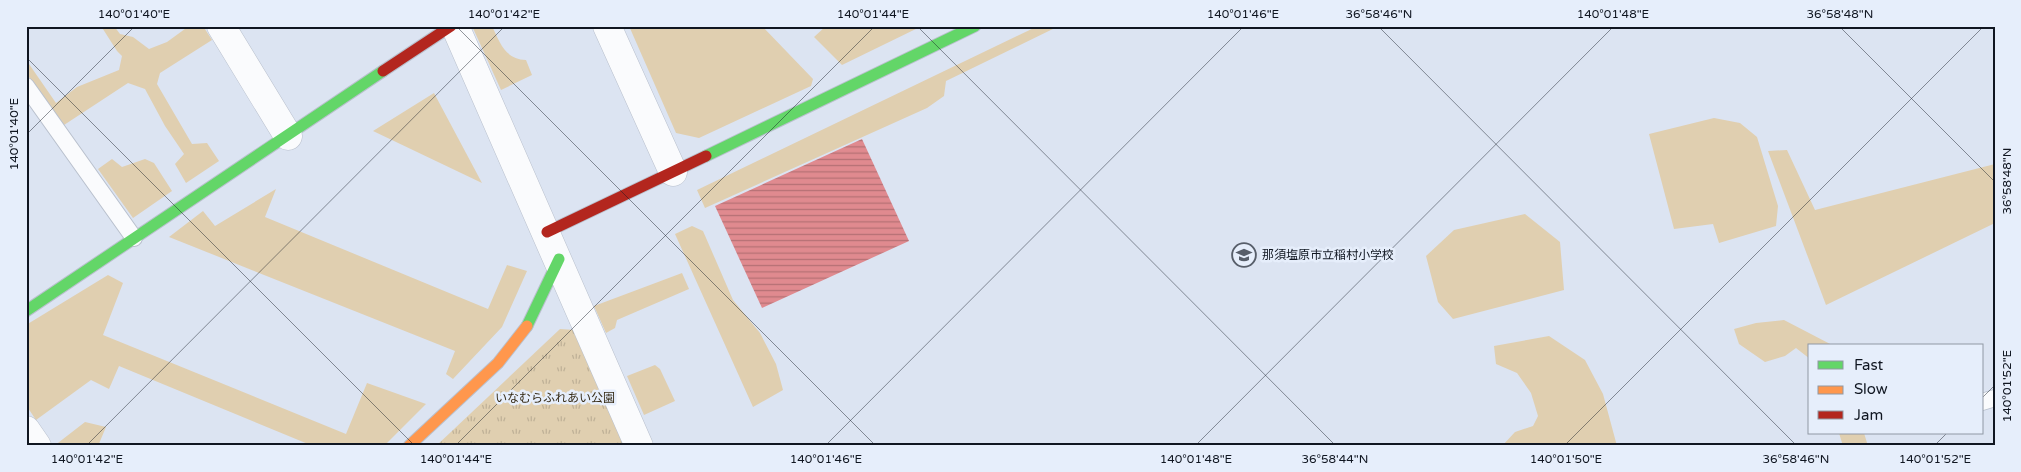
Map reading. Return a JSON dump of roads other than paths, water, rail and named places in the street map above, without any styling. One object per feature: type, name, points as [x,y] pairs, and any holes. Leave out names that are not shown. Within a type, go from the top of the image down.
[{"type":"street","points":[[221,26],[288,136]]},
{"type":"street","points":[[26,311],[451,26]]},
{"type":"street","points":[[456,26],[639,446]]},
{"type":"street","points":[[607,26],[674,172]]},
{"type":"street","points":[[547,232],[975,26]]},
{"type":"street","points":[[409,446],[498,363],[526,327],[559,259]]},
{"type":"street","points":[[26,430],[37,446]]},
{"type":"lane","points":[[26,86],[134,238]]},
{"type":"place","name":"那須塩原市立稲村小学校","points":[[1244,255]]},
{"type":"park label","name":"いなむらふれあい公園","points":[[555,398]]}]
